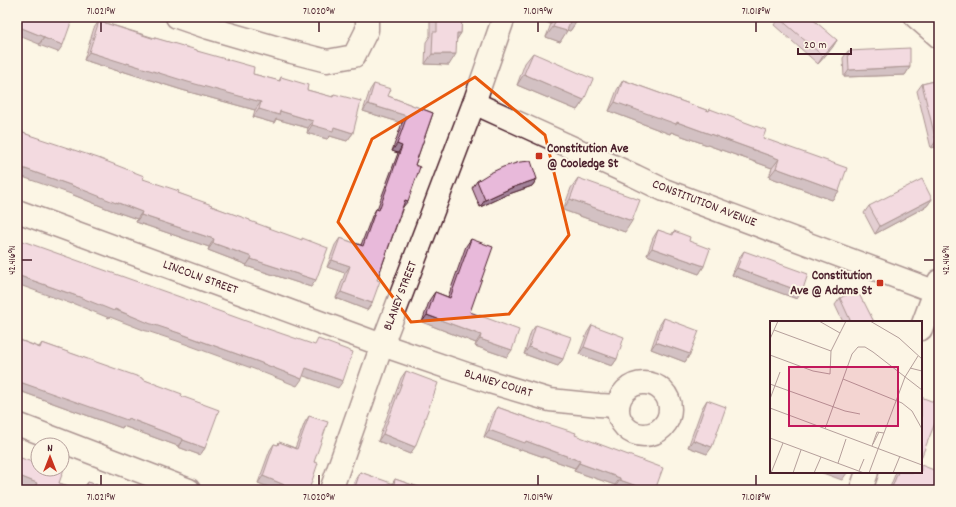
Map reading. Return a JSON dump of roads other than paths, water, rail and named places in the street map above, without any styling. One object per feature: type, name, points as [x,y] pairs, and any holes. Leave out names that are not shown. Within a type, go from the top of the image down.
[{"type":"street","points":[[177,17],[208,28],[327,61],[354,56],[367,30],[367,17]]},
{"type":"street","name":"BLANEY STREET","points":[[331,490],[382,345],[474,102],[504,17]]},
{"type":"street","points":[[916,17],[939,37]]},
{"type":"street","name":"CONSTITUTION AVENUE","points":[[474,102],[664,190],[938,288]]},
{"type":"street","name":"LINCOLN STREET","points":[[17,211],[382,345]]},
{"type":"street","points":[[922,328],[938,288]]},
{"type":"street","name":"BLANEY COURT","points":[[382,345],[490,382],[550,400],[618,406]]},
{"type":"street","points":[[17,424],[189,490]]},
{"type":"street","points":[[861,490],[867,473]]},
{"type":"place","name":"Constitution Ave @ Cooledge St","points":[[539,156]]},
{"type":"place","name":"Constitution Ave @ Adams St","points":[[880,283]]}]
